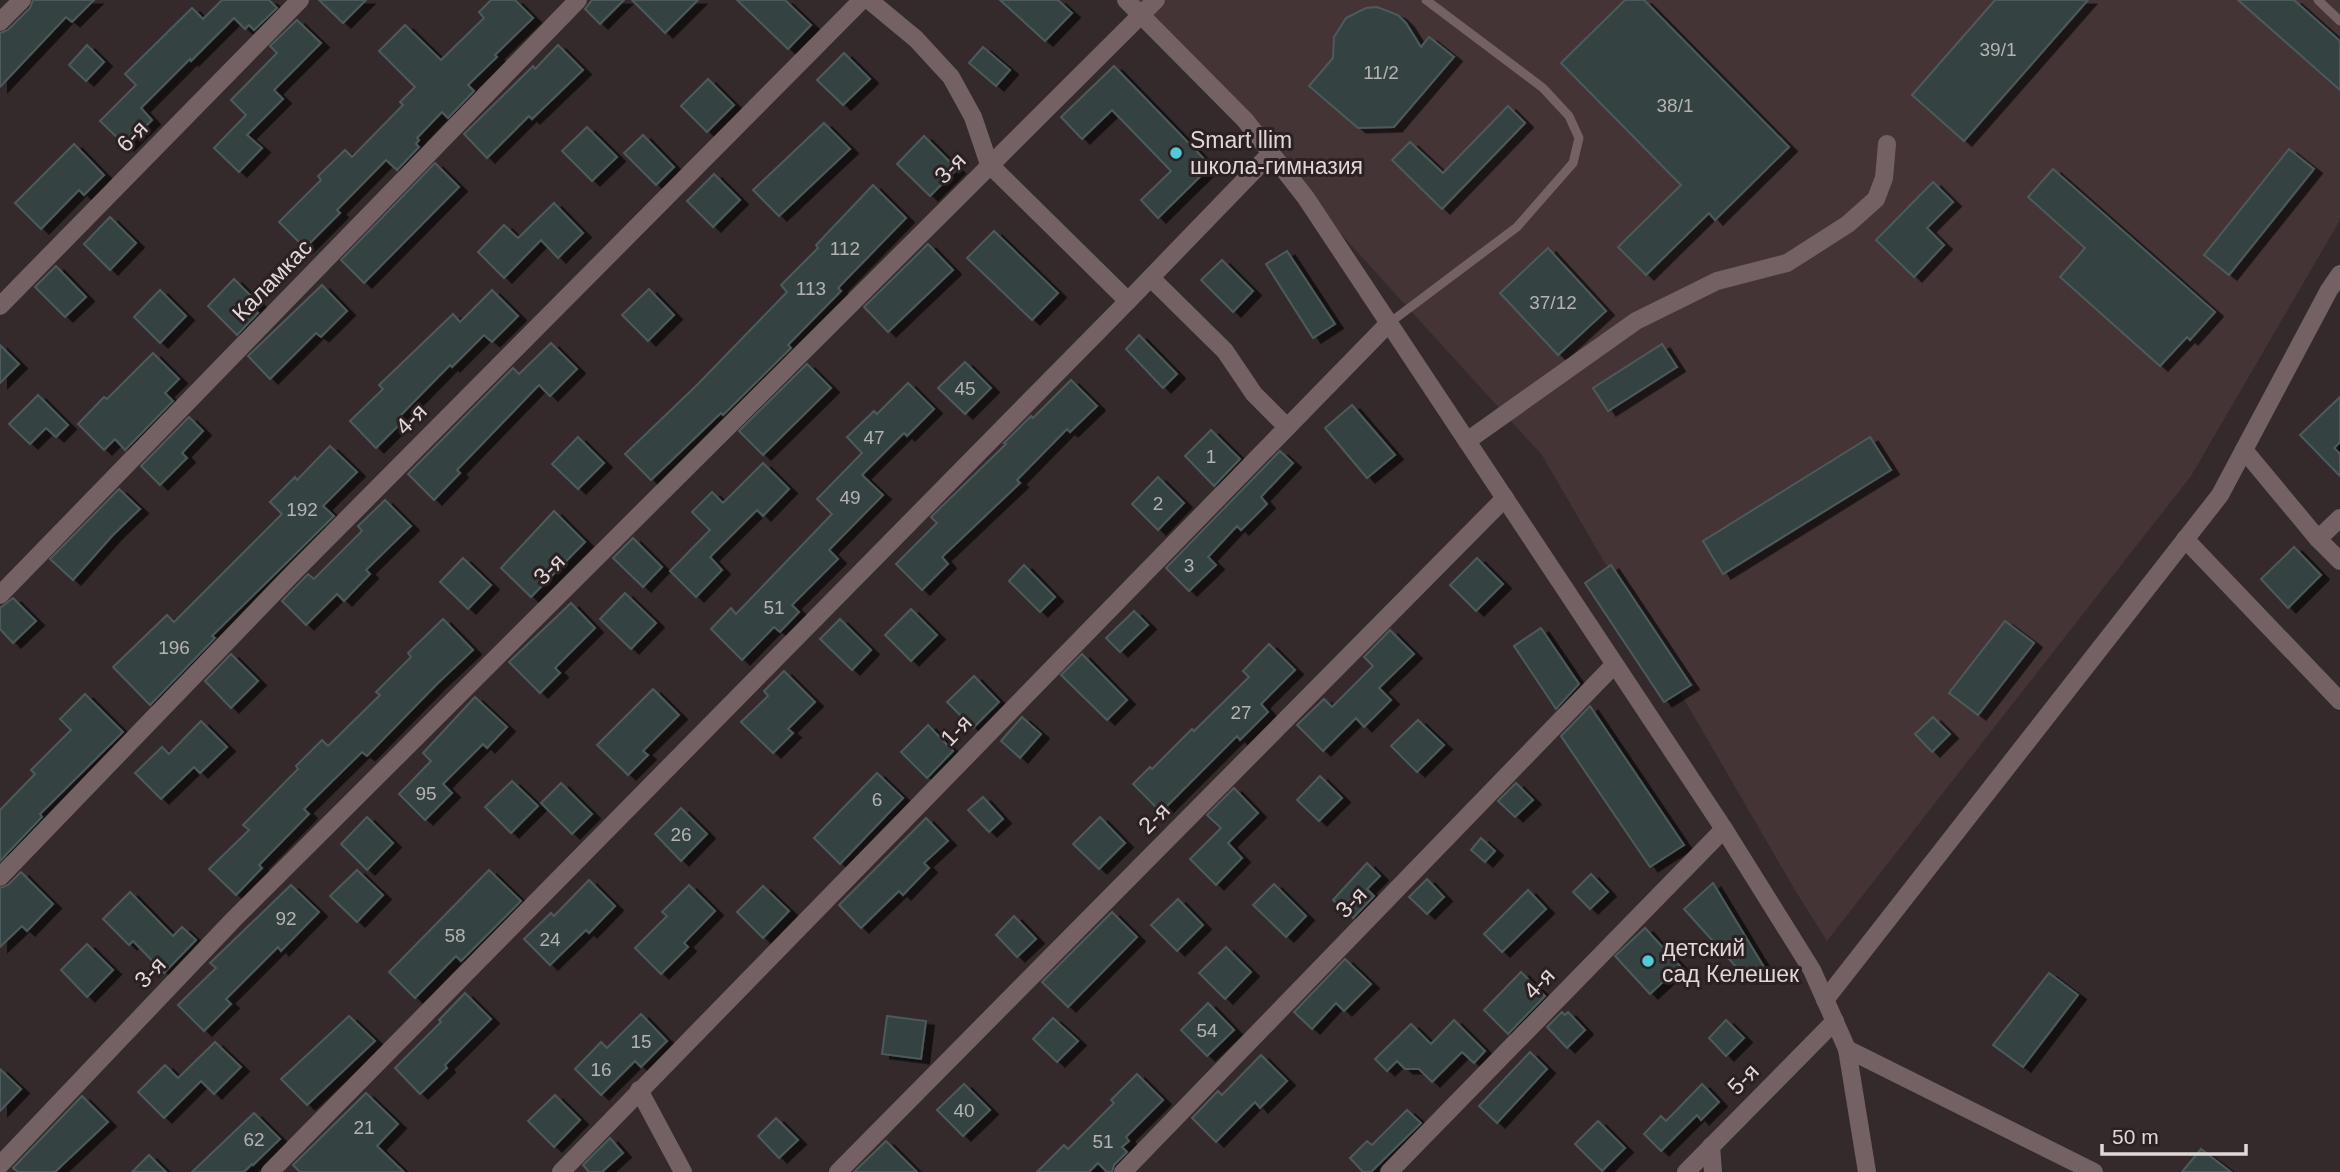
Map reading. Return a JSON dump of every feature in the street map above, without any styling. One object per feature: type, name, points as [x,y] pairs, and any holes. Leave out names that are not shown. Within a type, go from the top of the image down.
[{"type":"street","points":[[0,22],[22,0]]},
{"type":"street","name":"6-я","points":[[0,306],[300,0]]},
{"type":"street","name":"Каламкас","points":[[0,595],[578,0]]},
{"type":"street","name":"4-я","points":[[0,877],[370,495],[862,0]]},
{"type":"street","points":[[869,0],[916,39],[951,77],[973,117],[989,164],[1128,301]]},
{"type":"street","points":[[1126,0],[1245,120],[1306,198],[1724,829],[1812,970],[1847,1049],[1867,1172]]},
{"type":"street","name":"3-я","points":[[0,1165],[234,919],[1156,0]]},
{"type":"street","points":[[1467,441],[1636,321],[1717,281],[1787,263],[1849,224],[1876,199],[1884,178],[1887,144]]},
{"type":"street","points":[[270,1172],[1271,153]]},
{"type":"street","points":[[1825,1000],[2220,495],[2340,274]]},
{"type":"street","points":[[1151,278],[1225,351],[1254,394],[1287,427]]},
{"type":"street","name":"1-я","points":[[561,1172],[1388,324]]},
{"type":"street","points":[[2244,450],[2318,539],[2340,561]]},
{"type":"street","name":"2-я","points":[[838,1172],[1505,498]]},
{"type":"street","points":[[2318,539],[2340,518]]},
{"type":"street","points":[[2185,539],[2340,701]]},
{"type":"street","name":"3-я","points":[[1123,1172],[1614,665]]},
{"type":"street","name":"4-я","points":[[1389,1172],[1724,829]]},
{"type":"street","name":"5-я","points":[[1686,1172],[1835,1021]]},
{"type":"street","points":[[1847,1049],[2094,1172]]},
{"type":"street","points":[[639,1090],[683,1172]]},
{"type":"street","points":[[1711,1146],[1713,1172]]},
{"type":"lane","points":[[1388,324],[1517,227],[1573,163],[1580,138],[1569,116],[1543,88],[1426,0]]},
{"type":"lane","points":[[2318,0],[2340,21]]},
{"type":"shaded area","points":[[1128,0],[2340,0],[2340,220],[2191,476],[1827,941],[1542,455]]},
{"type":"building","points":[[33,0],[94,0],[72,22],[66,17],[0,87],[0,33],[8,30],[30,8]]},
{"type":"building","points":[[222,0],[269,0],[277,8],[254,30],[249,25],[245,29],[234,18],[141,108],[152,120],[126,146],[100,121],[136,85],[125,74],[192,8],[203,19]]},
{"type":"building","points":[[319,0],[366,0],[343,23]]},
{"type":"building","points":[[491,0],[515,0],[533,18],[468,85],[474,91],[448,118],[442,112],[417,138],[419,140],[416,144],[419,147],[397,170],[386,160],[337,210],[340,213],[305,248],[279,222],[321,180],[318,176],[345,150],[352,157],[403,105],[400,102],[415,87],[379,51],[405,25],[441,60],[484,18],[479,12]]},
{"type":"building","points":[[592,0],[624,0],[600,24],[585,9]]},
{"type":"building","points":[[632,0],[698,0],[665,33]]},
{"type":"building","points":[[737,0],[785,0],[811,25],[788,49]]},
{"type":"building","points":[[1000,0],[1058,0],[1072,13],[1045,41]]},
{"type":"building","points":[[1625,0],[1644,0],[1789,147],[1715,220],[1709,213],[1646,275],[1618,247],[1681,185],[1561,63]]},
{"type":"building","points":[[1995,0],[2088,0],[1964,141],[1912,95]]},
{"type":"building","points":[[2238,0],[2294,0],[2340,41],[2340,90]]},
{"type":"building","points":[[1377,7],[1398,15],[1421,47],[1429,37],[1454,57],[1394,127],[1358,128],[1309,86],[1333,58],[1334,37],[1346,18],[1366,8]]},
{"type":"building","points":[[297,20],[321,43],[274,90],[283,99],[247,135],[262,148],[239,172],[214,148],[246,115],[231,100],[277,53],[270,46]]},
{"type":"building","points":[[87,45],[104,62],[86,81],[69,65]]},
{"type":"building","points":[[558,45],[583,70],[532,119],[529,116],[487,158],[464,134]]},
{"type":"building","points":[[983,47],[1010,70],[996,86],[969,63]]},
{"type":"building","points":[[844,53],[870,79],[843,105],[817,80]]},
{"type":"building","name":"Smart llim школа-гимназия","points":[[1114,66],[1211,166],[1158,218],[1141,200],[1171,171],[1112,110],[1082,139],[1061,117]]},
{"type":"building","points":[[708,79],[734,105],[707,132],[681,106]]},
{"type":"building","points":[[1508,106],[1525,123],[1442,209],[1392,160],[1410,142],[1443,173]]},
{"type":"building","points":[[824,123],[850,149],[779,216],[753,190]]},
{"type":"building","points":[[587,127],[617,157],[592,181],[562,151]]},
{"type":"building","points":[[643,135],[674,167],[656,185],[624,153]]},
{"type":"building","points":[[924,136],[957,169],[930,196],[897,164]]},
{"type":"building","points":[[74,144],[104,175],[84,195],[79,190],[41,229],[15,203]]},
{"type":"building","points":[[2289,149],[2314,169],[2229,275],[2204,255]]},
{"type":"building","points":[[435,163],[459,187],[364,283],[341,260]]},
{"type":"building","points":[[2053,169],[2215,312],[2190,340],[2187,337],[2160,366],[2060,277],[2085,248],[2028,197]]},
{"type":"building","points":[[714,174],[740,200],[713,227],[687,201]]},
{"type":"building","points":[[1933,182],[1953,202],[1927,228],[1944,245],[1914,277],[1876,240]]},
{"type":"building","points":[[873,185],[906,218],[838,288],[841,291],[788,345],[791,348],[651,480],[625,454],[698,384],[787,292],[781,285],[818,248],[816,245]]},
{"type":"building","points":[[554,203],[583,233],[558,258],[541,240],[504,278],[478,252],[504,225],[518,238]]},
{"type":"building","points":[[110,217],[136,243],[110,270],[84,244]]},
{"type":"building","points":[[994,231],[1058,293],[1032,320],[967,258]]},
{"type":"building","points":[[928,244],[953,270],[888,332],[864,307]]},
{"type":"building","points":[[1548,248],[1606,311],[1558,355],[1500,293]]},
{"type":"building","points":[[1287,251],[1335,324],[1313,338],[1266,264]]},
{"type":"building","points":[[1222,260],[1253,291],[1233,312],[1201,280]]},
{"type":"building","points":[[56,266],[86,297],[65,317],[35,287]]},
{"type":"building","points":[[234,279],[260,305],[255,310],[258,313],[237,335],[208,306]]},
{"type":"building","points":[[322,285],[347,311],[321,337],[316,333],[270,379],[248,356]]},
{"type":"building","points":[[649,289],[674,315],[648,341],[622,315]]},
{"type":"building","points":[[160,290],[186,316],[160,343],[134,317]]},
{"type":"building","points":[[492,290],[518,316],[492,342],[484,335],[452,367],[450,365],[399,417],[403,421],[376,448],[350,421],[383,389],[379,385],[453,314],[460,322]]},
{"type":"building","points":[[1139,335],[1177,374],[1163,388],[1126,349]]},
{"type":"building","points":[[551,343],[577,369],[550,396],[539,385],[457,470],[460,473],[434,500],[408,474],[513,368],[519,374]]},
{"type":"building","points":[[1662,344],[1677,367],[1608,411],[1593,388]]},
{"type":"building","points":[[0,345],[19,364],[0,383]]},
{"type":"building","points":[[153,353],[179,379],[165,393],[173,401],[125,450],[115,439],[104,450],[78,424]]},
{"type":"building","points":[[965,362],[991,388],[965,414],[938,388]]},
{"type":"building","points":[[807,364],[831,388],[763,455],[739,431]]},
{"type":"building","points":[[1071,380],[1097,406],[1070,432],[1067,429],[1017,480],[1020,483],[942,557],[948,564],[922,590],[896,564],[937,523],[931,517],[1031,416],[1033,418]]},
{"type":"building","points":[[908,383],[934,409],[907,436],[904,433],[862,475],[883,495],[829,550],[838,559],[792,605],[799,612],[780,632],[774,627],[742,660],[711,629],[731,608],[736,614],[832,514],[817,499],[862,453],[847,437],[874,411],[877,414]]},
{"type":"building","points":[[38,395],[68,425],[56,437],[46,428],[30,444],[9,424]]},
{"type":"building","points":[[2340,397],[2340,442],[2334,448],[2340,454],[2340,476],[2300,435]]},
{"type":"building","points":[[1352,405],[1395,455],[1367,478],[1325,428]]},
{"type":"building","points":[[189,417],[203,431],[182,453],[187,458],[160,485],[141,466]]},
{"type":"building","points":[[1211,430],[1240,459],[1214,486],[1185,456]]},
{"type":"building","points":[[578,437],[604,463],[578,489],[552,464]]},
{"type":"building","points":[[1870,437],[1891,470],[1723,574],[1703,541]]},
{"type":"building","points":[[330,446],[357,472],[323,506],[334,516],[212,636],[215,638],[150,705],[113,667],[167,615],[174,622],[282,514],[270,502],[295,477],[297,480]]},
{"type":"building","points":[[1280,451],[1293,463],[1261,497],[1267,504],[1241,530],[1237,526],[1208,557],[1216,565],[1189,591],[1166,568]]},
{"type":"building","points":[[763,463],[789,489],[763,516],[757,510],[710,557],[722,570],[696,597],[670,571],[710,530],[692,512],[712,492],[723,503]]},
{"type":"building","points":[[1158,477],[1184,503],[1158,530],[1132,504]]},
{"type":"building","points":[[119,489],[140,509],[73,580],[50,559]]},
{"type":"building","points":[[385,500],[411,526],[366,570],[370,574],[344,601],[337,594],[306,625],[282,601],[308,574],[314,579],[362,531],[358,526]]},
{"type":"building","points":[[554,511],[585,542],[531,597],[501,568]]},
{"type":"building","points":[[633,538],[662,567],[643,587],[613,558]]},
{"type":"building","points":[[2294,547],[2321,575],[2288,608],[2261,579]]},
{"type":"building","points":[[463,558],[491,585],[468,609],[440,582]]},
{"type":"building","points":[[1477,558],[1503,584],[1476,611],[1450,585]]},
{"type":"building","points":[[1024,565],[1055,597],[1040,612],[1009,581]]},
{"type":"building","points":[[1611,565],[1691,685],[1664,702],[1585,583]]},
{"type":"building","points":[[625,593],[656,623],[631,649],[600,619]]},
{"type":"building","points":[[13,598],[36,621],[13,643],[0,629],[0,608]]},
{"type":"building","points":[[571,603],[595,628],[555,668],[560,673],[540,693],[509,662]]},
{"type":"building","points":[[911,609],[937,635],[911,661],[885,635]]},
{"type":"building","points":[[1134,611],[1148,625],[1120,652],[1106,638]]},
{"type":"building","points":[[443,619],[473,650],[367,756],[362,752],[304,809],[309,814],[259,865],[262,868],[236,895],[209,869],[249,830],[243,825],[298,769],[296,766],[322,740],[328,746],[380,695],[376,692],[411,657],[408,653]]},
{"type":"building","points":[[840,619],[871,650],[852,670],[820,639]]},
{"type":"building","points":[[2005,621],[2034,643],[1978,715],[1949,693]]},
{"type":"building","points":[[1541,628],[1579,684],[1556,709],[1514,646]]},
{"type":"building","points":[[1390,630],[1414,654],[1379,688],[1391,700],[1364,727],[1356,718],[1323,751],[1297,725],[1324,699],[1332,707],[1373,666],[1364,657]]},
{"type":"building","points":[[1269,644],[1295,670],[1261,704],[1268,712],[1240,740],[1237,736],[1161,812],[1133,784],[1192,729],[1194,731],[1249,677],[1243,671]]},
{"type":"building","points":[[231,654],[258,681],[231,708],[205,681]]},
{"type":"building","points":[[1082,654],[1127,700],[1107,720],[1061,675]]},
{"type":"building","points":[[784,671],[815,702],[788,729],[793,733],[773,753],[741,722],[768,696],[764,691]]},
{"type":"building","points":[[974,676],[999,702],[973,728],[947,702]]},
{"type":"building","points":[[653,689],[679,715],[643,751],[648,755],[628,775],[597,745]]},
{"type":"building","points":[[85,694],[123,732],[40,814],[42,817],[0,861],[0,810],[35,774],[31,770],[71,730],[60,719]]},
{"type":"building","points":[[475,697],[507,727],[487,748],[483,744],[443,784],[452,793],[425,820],[399,794],[431,761],[423,753]]},
{"type":"building","points":[[1590,706],[1684,845],[1650,867],[1561,736]]},
{"type":"building","points":[[1022,717],[1041,734],[1020,758],[1001,741]]},
{"type":"building","points":[[1933,717],[1950,734],[1932,752],[1915,734]]},
{"type":"building","points":[[1418,720],[1444,745],[1417,772],[1391,746]]},
{"type":"building","points":[[201,721],[227,747],[200,773],[194,767],[161,799],[135,773],[162,747],[169,754]]},
{"type":"building","points":[[928,725],[953,751],[927,778],[901,752]]},
{"type":"building","points":[[877,773],[903,798],[840,864],[814,838]]},
{"type":"building","points":[[1320,776],[1342,798],[1319,821],[1297,800]]},
{"type":"building","points":[[512,781],[538,806],[511,833],[485,807]]},
{"type":"building","points":[[561,783],[592,814],[572,834],[541,803]]},
{"type":"building","points":[[1516,783],[1533,800],[1515,817],[1498,801]]},
{"type":"building","points":[[1234,788],[1258,813],[1228,843],[1242,858],[1216,885],[1190,859],[1221,828],[1207,815]]},
{"type":"building","points":[[983,797],[1003,819],[989,832],[968,810]]},
{"type":"building","points":[[681,808],[707,834],[681,861],[655,834]]},
{"type":"building","points":[[367,817],[393,843],[367,870],[341,844]]},
{"type":"building","points":[[1100,817],[1125,843],[1099,869],[1073,844]]},
{"type":"building","points":[[926,818],[948,841],[924,863],[929,868],[903,895],[899,891],[861,928],[839,905]]},
{"type":"building","points":[[1481,838],[1495,851],[1485,862],[1471,850]]},
{"type":"building","points":[[1367,863],[1380,876],[1367,889],[1374,896],[1353,918],[1333,900]]},
{"type":"building","points":[[357,870],[383,895],[357,922],[330,896]]},
{"type":"building","points":[[489,870],[521,901],[461,961],[456,956],[415,998],[389,972]]},
{"type":"building","points":[[21,872],[53,904],[27,931],[22,926],[0,947],[0,888],[8,885]]},
{"type":"building","points":[[1591,874],[1608,892],[1590,909],[1573,892]]},
{"type":"building","points":[[1427,879],[1444,897],[1427,914],[1409,897]]},
{"type":"building","points":[[589,880],[615,906],[589,933],[586,930],[550,965],[524,939],[551,913],[554,916]]},
{"type":"building","points":[[1713,883],[1764,967],[1747,979],[1684,909]]},
{"type":"building","points":[[1274,884],[1306,916],[1286,937],[1253,905]]},
{"type":"building","points":[[291,885],[319,912],[281,951],[278,947],[226,999],[231,1004],[204,1031],[178,1005],[216,968],[210,963]]},
{"type":"building","points":[[689,885],[715,911],[684,943],[688,947],[661,974],[635,948],[667,916],[662,912]]},
{"type":"building","points":[[763,886],[789,911],[763,938],[737,912]]},
{"type":"building","points":[[1528,890],[1546,909],[1502,952],[1484,934]]},
{"type":"building","points":[[130,892],[173,936],[182,927],[196,940],[164,973],[133,941],[129,945],[103,919]]},
{"type":"building","points":[[1178,899],[1203,925],[1177,951],[1151,925]]},
{"type":"building","points":[[1112,912],[1137,937],[1068,1007],[1042,982]]},
{"type":"building","points":[[1014,916],[1036,939],[1017,957],[996,935]]},
{"type":"building","name":"детский сад Келешек","points":[[1645,928],[1680,966],[1650,994],[1615,956]]},
{"type":"building","points":[[87,944],[113,970],[87,997],[61,970]]},
{"type":"building","points":[[1226,947],[1251,972],[1225,999],[1199,973]]},
{"type":"building","points":[[1345,959],[1371,984],[1344,1011],[1336,1003],[1312,1029],[1294,1012]]},
{"type":"building","points":[[1521,972],[1545,996],[1508,1034],[1484,1010]]},
{"type":"building","points":[[2049,973],[2078,995],[2023,1067],[1993,1045]]},
{"type":"building","points":[[465,993],[491,1019],[420,1094],[395,1068],[441,1022],[439,1020]]},
{"type":"building","points":[[1208,1003],[1234,1030],[1207,1056],[1181,1030]]},
{"type":"building","points":[[1562,1012],[1565,1015],[1568,1012],[1585,1030],[1567,1048],[1547,1027]]},
{"type":"building","points":[[641,1014],[667,1041],[641,1067],[635,1061],[601,1095],[575,1069],[601,1042],[607,1048]]},
{"type":"building","points":[[349,1016],[375,1041],[307,1105],[281,1079]]},
{"type":"building","points":[[887,1016],[926,1021],[921,1059],[882,1054]]},
{"type":"building","points":[[1053,1018],[1078,1041],[1057,1062],[1033,1039]]},
{"type":"building","points":[[1454,1020],[1485,1051],[1474,1063],[1462,1052],[1432,1082],[1419,1069],[1405,1069],[1397,1061],[1387,1071],[1375,1059],[1411,1024],[1431,1044]]},
{"type":"building","points":[[1726,1020],[1744,1038],[1726,1056],[1709,1038]]},
{"type":"building","points":[[215,1042],[241,1067],[214,1094],[201,1081],[164,1118],[138,1092],[165,1065],[178,1078]]},
{"type":"building","points":[[1530,1052],[1547,1069],[1497,1123],[1479,1106]]},
{"type":"building","points":[[1261,1055],[1287,1081],[1260,1108],[1255,1102],[1216,1142],[1192,1118],[1218,1091],[1222,1095]]},
{"type":"building","points":[[0,1069],[21,1089],[0,1111]]},
{"type":"building","points":[[1137,1074],[1163,1100],[1126,1137],[1129,1141],[1122,1147],[1127,1152],[1114,1165],[1112,1172],[1107,1172],[1098,1163],[1089,1172],[1037,1172],[1064,1145],[1068,1149],[1114,1103],[1111,1100]]},
{"type":"building","points":[[964,1084],[990,1110],[963,1136],[937,1110]]},
{"type":"building","points":[[1702,1084],[1719,1102],[1701,1120],[1697,1115],[1661,1151],[1644,1134],[1661,1116],[1666,1121]]},
{"type":"building","points":[[366,1093],[398,1124],[377,1146],[404,1172],[300,1172],[293,1165]]},
{"type":"building","points":[[555,1095],[580,1120],[554,1147],[528,1121]]},
{"type":"building","points":[[82,1096],[108,1122],[55,1172],[18,1172],[13,1168]]},
{"type":"building","points":[[1407,1110],[1421,1123],[1371,1172],[1363,1172],[1350,1158],[1367,1141],[1372,1145]]},
{"type":"building","points":[[254,1113],[280,1139],[253,1165],[244,1172],[192,1172]]},
{"type":"building","points":[[776,1118],[798,1140],[779,1158],[758,1136]]},
{"type":"building","points":[[1598,1121],[1625,1148],[1602,1171],[1575,1144]]},
{"type":"building","points":[[610,1138],[623,1153],[602,1172],[589,1172],[583,1165]]},
{"type":"building","points":[[886,1141],[917,1172],[854,1172]]},
{"type":"building","points":[[2201,1149],[2231,1172],[2182,1172]]},
{"type":"building","points":[[149,1155],[166,1172],[132,1172]]},
{"type":"place","name":"Smart llim школа-гимназия","points":[[1176,153]]},
{"type":"place","name":"детский сад Келешек","points":[[1648,961]]}]
